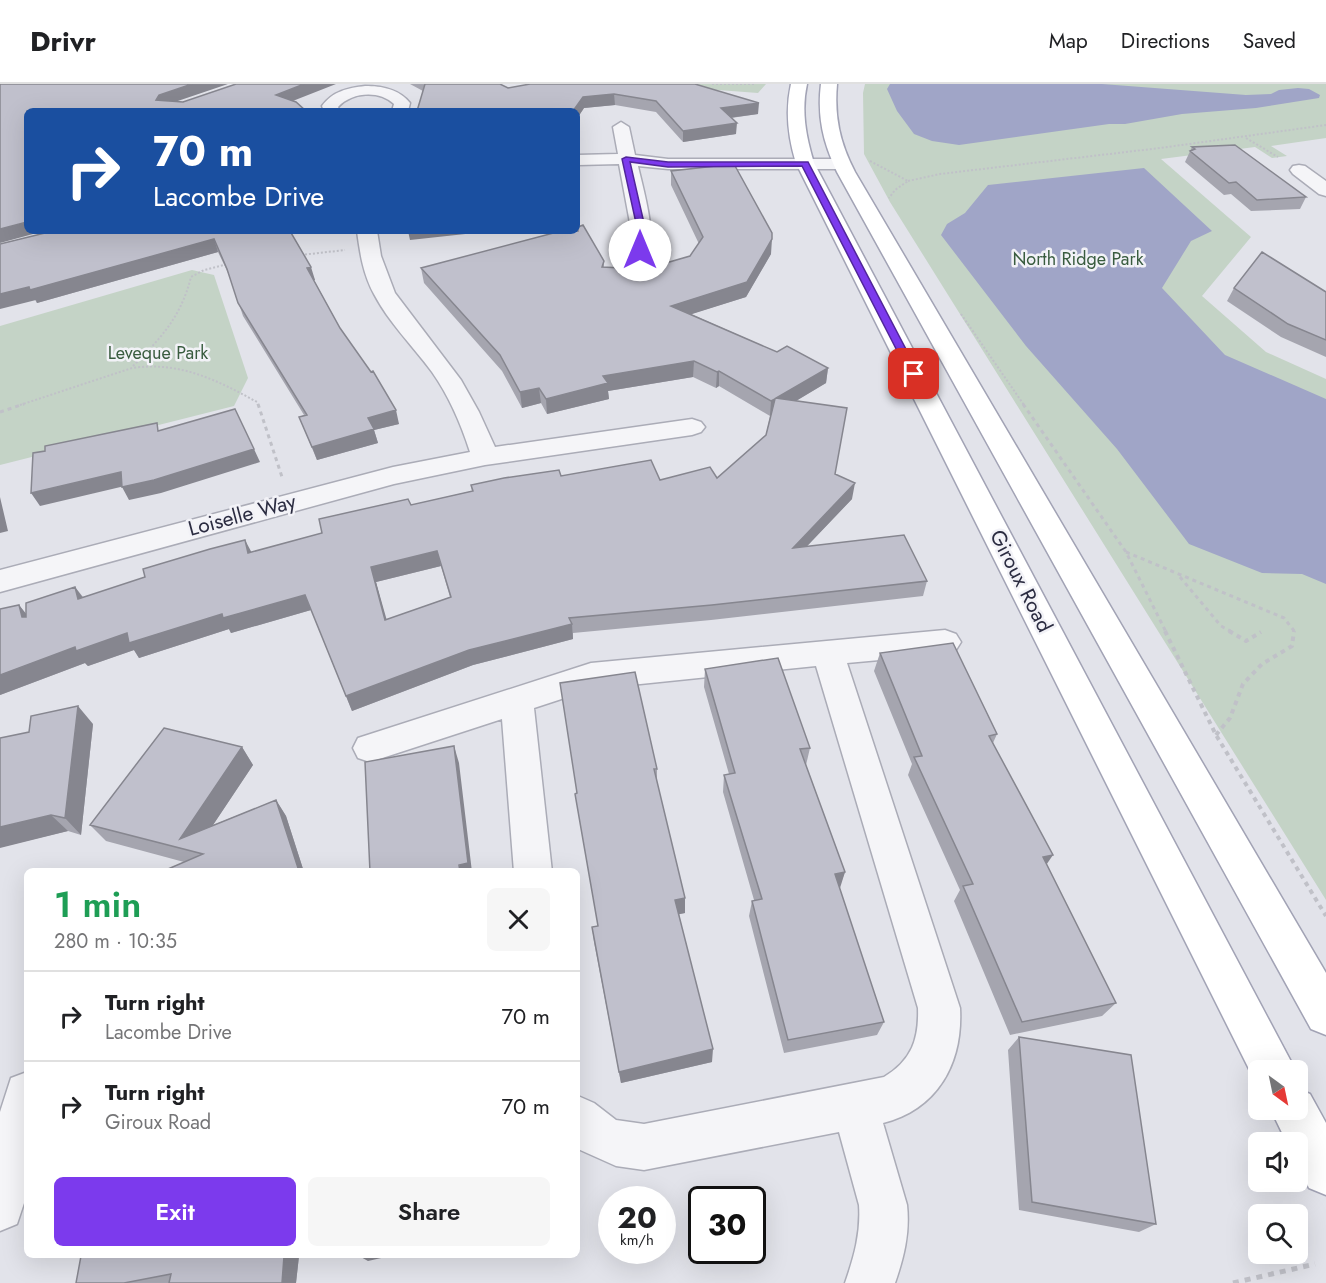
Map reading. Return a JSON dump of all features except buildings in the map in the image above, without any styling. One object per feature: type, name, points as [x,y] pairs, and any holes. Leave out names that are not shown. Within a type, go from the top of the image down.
[{"type":"main road","name":"Giroux Road","points":[[799,84],[795,104],[803,158],[1268,1060]]},
{"type":"main road","points":[[829,84],[827,112],[875,220],[1326,1014]]},
{"type":"main road","points":[[1300,1120],[1323,1160]]},
{"type":"street","points":[[331,108],[337,98],[352,87],[392,94],[402,103],[401,108]]},
{"type":"street","points":[[621,127],[640,223],[640,250]]},
{"type":"street","points":[[580,160],[626,159],[668,165],[847,158]]},
{"type":"street","points":[[1299,170],[1326,190]]},
{"type":"street","points":[[367,234],[372,262],[385,297],[402,323],[449,381],[474,426],[485,457]]},
{"type":"street","name":"Loiselle Way","points":[[0,581],[354,486],[485,457],[692,427]]},
{"type":"street","points":[[370,748],[591,676],[945,642]]},
{"type":"street","points":[[580,1121],[605,1141],[623,1146],[644,1147],[889,1098],[921,1076],[931,1064],[941,1029],[936,997],[828,653]]},
{"type":"street","points":[[517,701],[533,868]]},
{"type":"street","points":[[855,1106],[883,1205],[885,1222],[884,1240],[870,1283]]},
{"type":"street","points":[[0,1207],[24,1107]]},
{"type":"path","points":[[712,84],[755,84]]},
{"type":"path","points":[[886,203],[890,195],[908,181],[940,174],[1326,125]]},
{"type":"path","points":[[1245,137],[1299,170]]},
{"type":"path","points":[[847,158],[908,181]]},
{"type":"path","points":[[299,256],[345,250]]},
{"type":"path","points":[[132,368],[156,343],[178,313],[186,298],[191,277],[204,270],[228,264]]},
{"type":"path","points":[[958,309],[1126,552],[1216,735],[1326,916]]},
{"type":"path","points":[[0,412],[132,368],[170,366],[217,380],[257,402],[285,484]]},
{"type":"path","points":[[1126,552],[1180,576],[1198,580],[1284,618],[1295,632],[1293,646],[1262,664],[1243,684],[1230,718],[1216,735]]},
{"type":"path","points":[[1180,576],[1221,626],[1246,641],[1261,632]]},
{"type":"path","points":[[1233,1283],[1315,1264]]},
{"type":"green space","points":[[638,84],[766,84],[758,93]]},
{"type":"green space","name":"North Ridge Park","points":[[865,84],[1326,84],[1326,138],[1271,146],[1287,156],[1272,158],[1255,147],[1161,159],[1251,237],[1202,296],[1266,352],[1326,379],[1326,900],[890,202],[864,154],[863,93]]},
{"type":"green space","name":"Leveque Park","points":[[192,270],[214,275],[248,378],[234,406],[0,465],[0,326]]},
{"type":"water","points":[[890,84],[1102,84],[1246,95],[1271,94],[1279,90],[1298,88],[1309,89],[1320,95],[1319,98],[1256,108],[1182,114],[1125,124],[1109,124],[959,145],[932,141],[914,134],[897,111],[887,89]]},
{"type":"water","points":[[1144,168],[1212,231],[1191,241],[1162,288],[1225,355],[1326,399],[1326,584],[1302,574],[1262,573],[1189,544],[1117,449],[1026,346],[941,235],[947,224],[965,213],[988,185]]},
{"type":"route","points":[[640,250],[640,223],[626,159],[668,165],[805,163],[914,374]]}]
